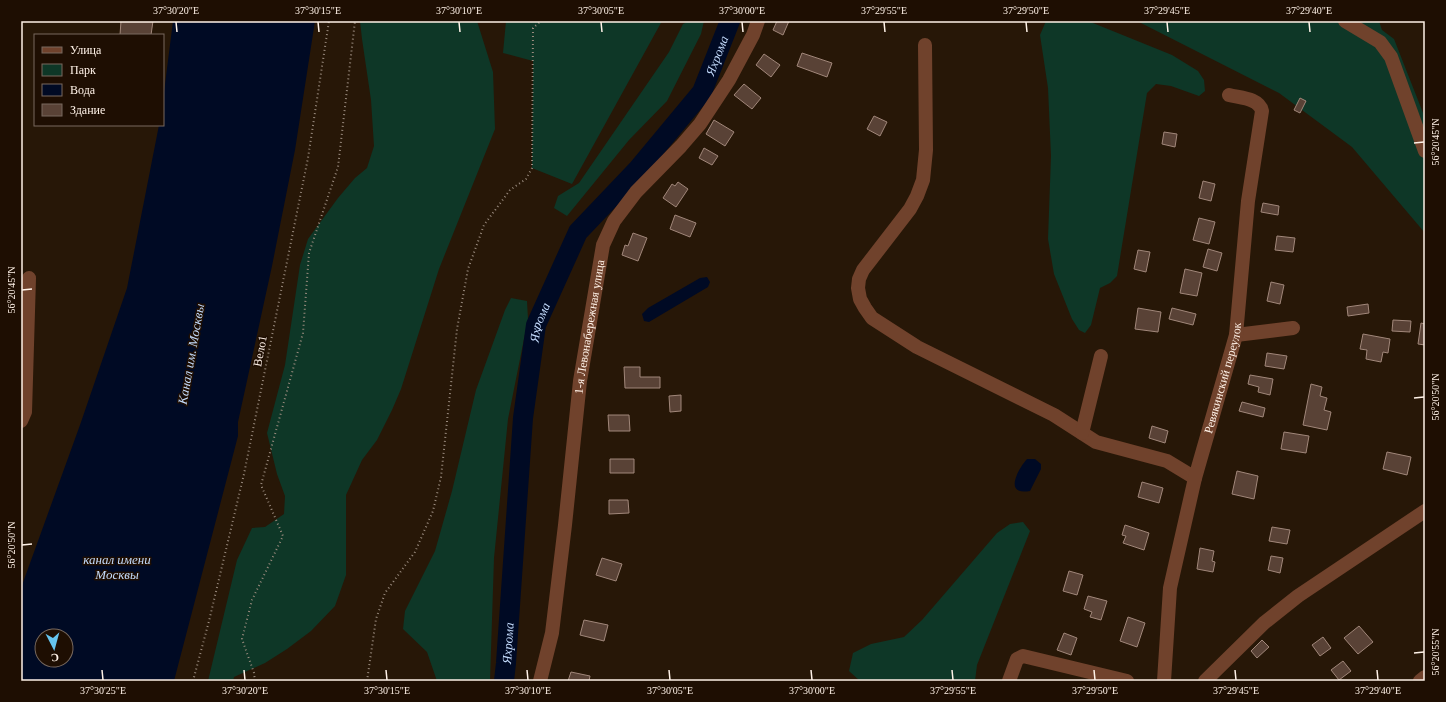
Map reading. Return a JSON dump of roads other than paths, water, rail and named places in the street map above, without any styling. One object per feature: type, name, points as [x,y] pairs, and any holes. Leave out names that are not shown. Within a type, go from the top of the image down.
[{"type":"street","name":"1-я Левонабережная улица","points":[[540,681],[552,633],[580,381],[603,245],[614,221],[636,192],[681,146],[700,124],[729,80],[753,35],[758,21]]},
{"type":"street","points":[[1344,21],[1380,42],[1391,57],[1425,151]]},
{"type":"street","points":[[925,45],[926,150],[923,180],[910,209],[863,270],[859,279],[858,288],[860,298],[865,308],[872,318],[918,347],[1054,415],[1096,442],[1168,461],[1195,478]]},
{"type":"street","name":"Ревякинский переулок","points":[[1164,681],[1170,588],[1195,478],[1236,335],[1248,201],[1262,111],[1261,106],[1255,102],[1229,95]]},
{"type":"street","points":[[21,422],[25,412],[24,361],[29,278]]},
{"type":"street","points":[[1236,335],[1293,328]]},
{"type":"street","points":[[1082,433],[1102,356]]},
{"type":"street","points":[[1205,681],[1270,618],[1298,596],[1425,512]]},
{"type":"street","points":[[1009,681],[1017,659],[1023,656],[1127,681]]},
{"type":"street","points":[[1420,681],[1425,677]]},
{"type":"water","name":"канал имени Москвы","points":[[173,21],[315,21],[295,150],[272,266],[238,422],[238,436],[174,681],[21,681],[21,588],[80,425],[127,288],[159,126],[164,126],[164,92]]},
{"type":"water","points":[[707,277],[710,282],[708,287],[649,322],[644,321],[642,314],[648,308],[700,278]]},
{"type":"water","points":[[1027,459],[1035,459],[1041,464],[1041,469],[1030,491],[1017,490],[1015,481],[1020,469]]},
{"type":"waterway","name":"Яхрома","points":[[504,681],[523,418],[536,325],[578,232],[638,169],[702,92],[730,21]]},
{"type":"water label","name":"Канал им. Москвы","points":[[191,354]]}]
